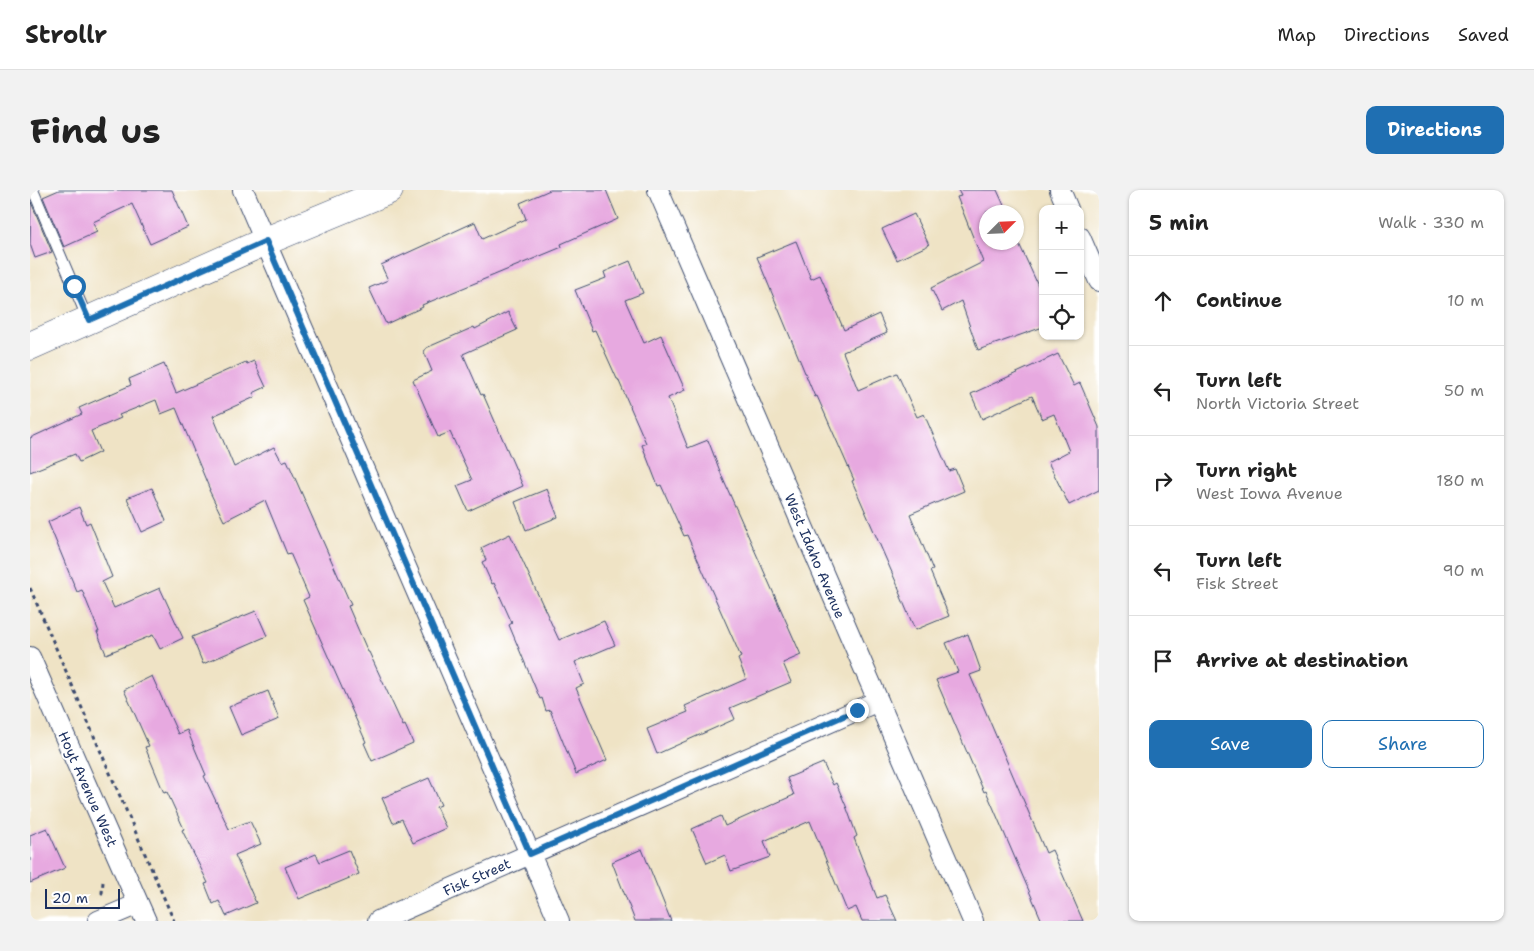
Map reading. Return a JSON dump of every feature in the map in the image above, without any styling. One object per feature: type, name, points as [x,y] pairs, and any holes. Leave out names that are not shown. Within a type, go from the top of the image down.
[{"type":"street","points":[[243,190],[559,921]]},
{"type":"street","points":[[30,346],[266,241],[389,190]]},
{"type":"street","name":"West Idaho Avenue","points":[[658,190],[973,921]]},
{"type":"street","points":[[1060,190],[1066,205]]},
{"type":"street","points":[[1084,246],[1099,281]]},
{"type":"street","name":"Hoyt Avenue West","points":[[30,656],[142,913]]},
{"type":"street","name":"Fisk Street","points":[[378,921],[878,701]]},
{"type":"street","points":[[98,921],[142,913]]},
{"type":"lane","points":[[33,190],[89,320]]},
{"type":"path","points":[[30,588],[174,921]]},
{"type":"building","points":[[59,190],[172,190],[188,227],[150,244],[132,204],[93,222],[97,232],[64,247],[43,197]]},
{"type":"building","points":[[550,190],[606,190],[618,219],[561,244],[562,247],[422,305],[423,307],[386,324],[369,288],[388,280],[381,265],[475,222],[482,239],[526,219],[520,203]]},
{"type":"building","points":[[958,190],[997,190],[1004,205],[979,205],[979,250],[1022,250],[1039,287],[1039,328],[978,350],[961,301],[942,311],[931,288],[983,262],[957,197],[961,196]]},
{"type":"building","points":[[31,202],[52,252],[35,258],[30,244]]},
{"type":"building","points":[[914,214],[929,245],[897,260],[882,229]]},
{"type":"building","points":[[796,241],[811,279],[820,275],[844,330],[879,314],[887,333],[843,352],[858,390],[897,373],[917,417],[924,414],[949,471],[955,469],[964,491],[910,514],[933,570],[930,571],[949,616],[915,630],[852,481],[854,480],[817,396],[815,397],[757,257]]},
{"type":"building","points":[[630,261],[643,293],[625,300],[644,343],[661,335],[685,390],[668,398],[688,448],[708,440],[723,479],[801,655],[783,663],[791,682],[730,708],[735,719],[657,754],[647,729],[688,712],[685,706],[746,679],[738,659],[741,657],[687,535],[684,536],[661,485],[658,486],[642,445],[646,443],[595,330],[592,331],[575,290],[606,278],[604,272]]},
{"type":"building","points":[[508,312],[517,330],[463,354],[481,395],[483,394],[523,486],[468,511],[457,486],[472,480],[450,432],[438,437],[413,380],[432,371],[424,352],[426,348],[474,327],[475,329]]},
{"type":"building","points":[[1058,354],[1074,386],[1080,383],[1099,427],[1099,490],[1069,505],[1048,462],[1069,451],[1054,414],[1042,419],[1032,396],[982,419],[971,394]]},
{"type":"building","points":[[254,361],[266,387],[253,393],[255,397],[213,416],[234,467],[274,447],[282,462],[287,460],[351,605],[348,606],[368,652],[413,743],[372,761],[364,743],[366,742],[303,600],[309,597],[290,553],[287,554],[265,500],[224,521],[209,490],[176,408],[161,414],[156,400],[119,415],[121,418],[91,431],[100,452],[79,462],[75,454],[30,472],[30,438],[82,414],[79,408],[131,385],[129,379],[164,364],[176,393],[246,362],[247,364]]},
{"type":"building","points":[[152,488],[166,521],[142,532],[127,498]]},
{"type":"building","points":[[547,489],[558,517],[526,530],[515,502]]},
{"type":"building","points":[[79,507],[86,524],[90,522],[112,577],[102,582],[114,608],[160,588],[183,638],[160,649],[153,635],[106,654],[82,590],[77,592],[48,522]]},
{"type":"building","points":[[510,534],[559,640],[604,621],[615,645],[575,662],[584,684],[576,688],[607,760],[576,774],[550,710],[546,711],[542,698],[540,699],[509,625],[512,623],[494,583],[492,584],[482,562],[486,560],[481,548]]},
{"type":"building","points":[[256,611],[267,636],[203,664],[192,637]]},
{"type":"building","points":[[968,634],[981,671],[970,675],[1046,853],[1052,850],[1083,921],[1042,921],[936,680],[958,672],[946,643]]},
{"type":"building","points":[[152,676],[178,734],[187,730],[206,775],[204,776],[229,829],[250,821],[261,844],[235,855],[256,903],[226,916],[219,901],[213,904],[205,884],[208,883],[182,830],[184,829],[167,792],[164,793],[145,747],[149,746],[124,690]]},
{"type":"building","points":[[268,691],[279,719],[241,735],[229,707]]},
{"type":"building","points":[[823,763],[833,785],[836,783],[846,806],[857,836],[854,838],[877,898],[885,895],[897,921],[862,921],[856,907],[847,911],[810,821],[764,841],[770,857],[731,871],[725,855],[707,863],[692,829],[721,816],[725,826],[794,795],[787,778]]},
{"type":"building","points":[[429,778],[441,805],[436,807],[446,828],[413,843],[402,819],[393,823],[382,798]]},
{"type":"building","points":[[47,828],[65,868],[30,883],[30,835]]},
{"type":"building","points":[[642,849],[671,921],[635,921],[612,862]]},
{"type":"building","points":[[349,850],[359,874],[299,899],[285,867],[316,854],[320,862]]},
{"type":"route","points":[[74,286],[89,320],[266,241],[530,854],[857,710]]}]
